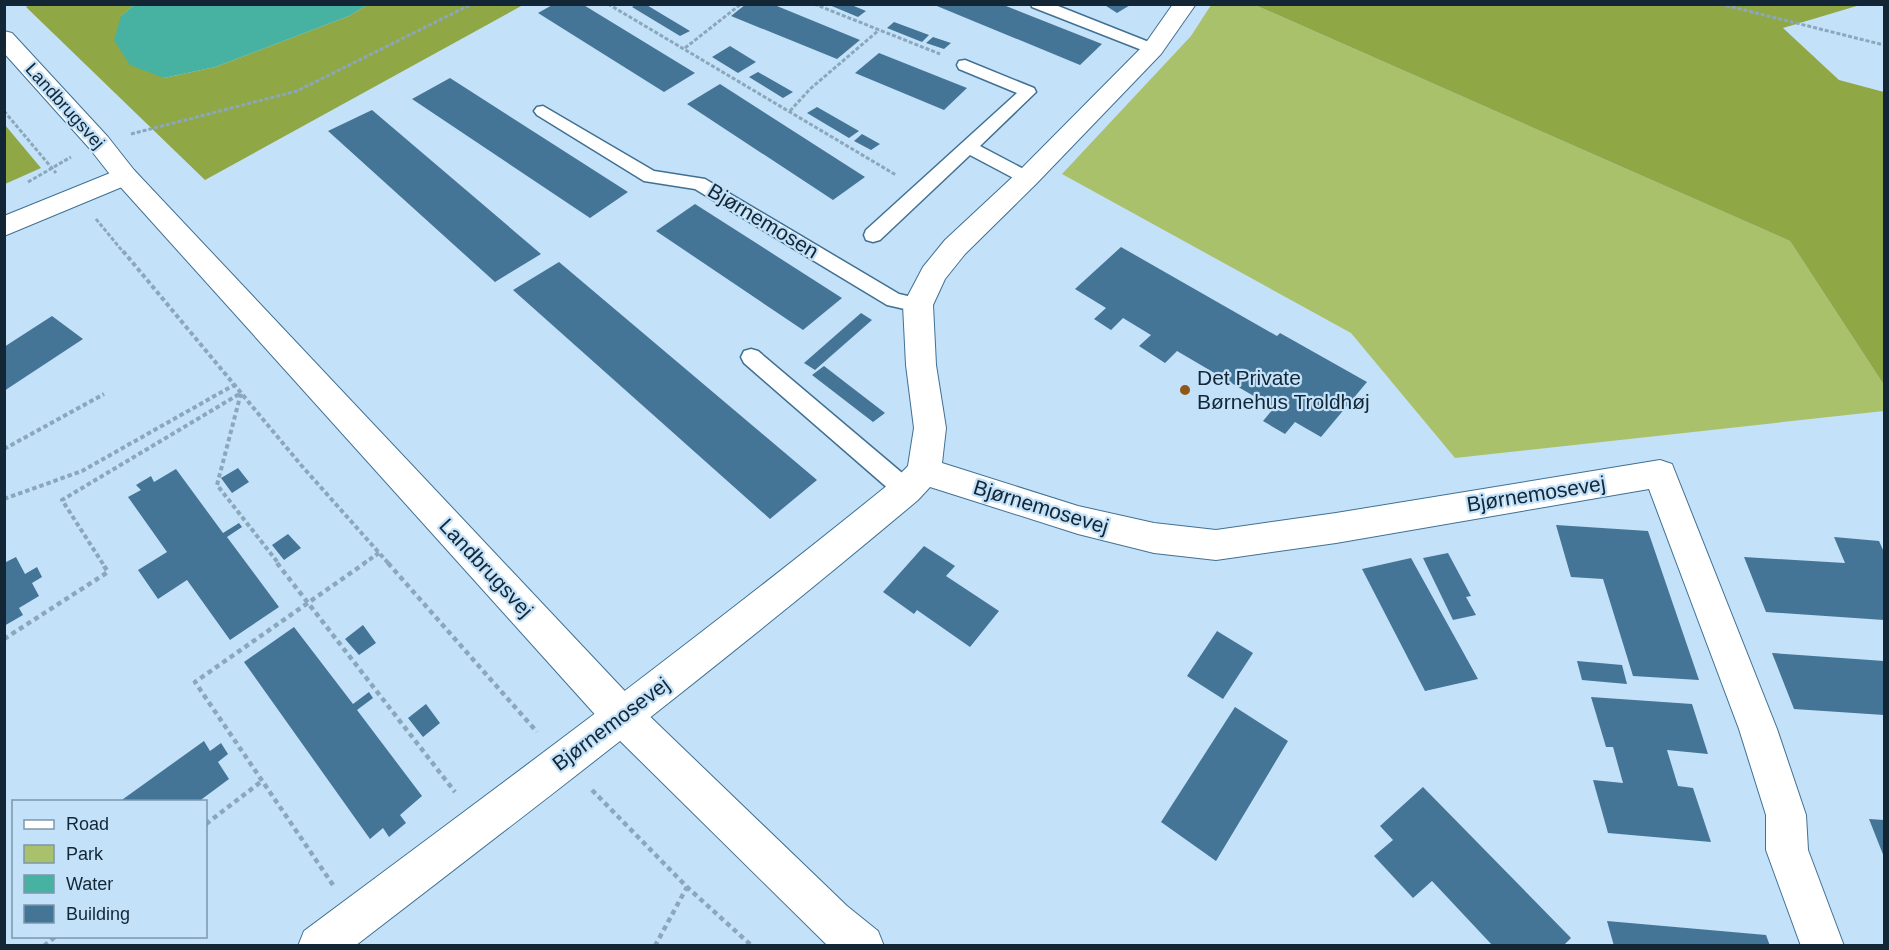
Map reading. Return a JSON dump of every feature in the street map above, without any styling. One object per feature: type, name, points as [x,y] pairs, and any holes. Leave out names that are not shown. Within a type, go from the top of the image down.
[{"type":"street","points":[[915,481],[930,428],[921,365],[918,305],[933,274],[955,247],[1027,178],[1153,49],[1185,4]]},
{"type":"street","name":"Landbrugsvej","points":[[4,38],[99,143],[125,176],[623,717],[832,921],[863,945]]},
{"type":"street","points":[[4,227],[125,176]]},
{"type":"street","name":"Bjørnemosevej","points":[[319,945],[623,717],[786,590],[915,481],[1154,538],[1216,545],[1336,528],[1660,474],[1758,729],[1786,815],[1787,850],[1822,945]]},
{"type":"lane","points":[[1038,4],[1153,49]]},
{"type":"lane","points":[[873,235],[1028,92],[965,65]]},
{"type":"lane","name":"Bjørnemosen","points":[[543,111],[650,177],[699,183],[894,300],[918,305]]},
{"type":"lane","points":[[969,147],[1027,178]]},
{"type":"lane","points":[[751,357],[915,481]]},
{"type":"path","points":[[51,167],[99,143],[297,91],[472,4]]},
{"type":"path","points":[[608,4],[922,190]]},
{"type":"path","points":[[685,48],[741,4]]},
{"type":"path","points":[[814,4],[965,65]]},
{"type":"path","points":[[1720,4],[1884,45]]},
{"type":"path","points":[[790,111],[810,89],[879,30]]},
{"type":"path","points":[[4,111],[241,393],[563,761],[687,887],[752,945]]},
{"type":"path","points":[[4,499],[82,471],[234,384]]},
{"type":"path","points":[[241,393],[217,485],[480,824]]},
{"type":"path","points":[[4,639],[108,572],[62,500],[241,393]]},
{"type":"path","points":[[4,449],[104,394]]},
{"type":"path","points":[[355,918],[195,682],[379,553]]},
{"type":"path","points":[[207,823],[262,781]]},
{"type":"path","points":[[655,945],[687,887]]},
{"type":"green space","points":[[1211,5],[1255,5],[1790,241],[1884,385],[1884,411],[1455,458],[1351,333],[1062,174],[1191,36]]},
{"type":"shaded area","points":[[31,4],[134,5],[121,16],[164,78],[215,67],[349,16],[367,5],[523,5],[205,180],[26,7]]},
{"type":"shaded area","points":[[1255,5],[1860,5],[1783,28],[1839,80],[1884,92],[1884,385],[1790,241]]},
{"type":"shaded area","points":[[5,125],[41,168],[4,184]]},
{"type":"water","points":[[134,5],[367,5],[349,16],[215,67],[164,78],[130,65],[114,40],[121,16]]},
{"type":"building","points":[[554,4],[582,4],[695,73],[664,92],[538,13]]},
{"type":"building","points":[[645,4],[690,31],[680,36],[632,7]]},
{"type":"building","points":[[746,4],[772,4],[860,40],[837,59],[731,16]]},
{"type":"building","points":[[827,4],[849,4],[866,11],[858,17]]},
{"type":"building","points":[[932,4],[1001,4],[1102,44],[1080,65]]},
{"type":"building","points":[[1103,4],[1132,4],[1117,13]]},
{"type":"building","points":[[894,22],[929,35],[922,42],[887,28]]},
{"type":"building","points":[[933,37],[951,43],[944,49],[926,43]]},
{"type":"building","points":[[730,46],[756,62],[738,73],[712,57]]},
{"type":"building","points":[[879,53],[967,88],[944,110],[855,73]]},
{"type":"building","points":[[758,72],[793,92],[783,98],[749,77]]},
{"type":"building","points":[[450,78],[628,192],[590,218],[412,99]]},
{"type":"building","points":[[720,84],[865,177],[833,200],[687,104]]},
{"type":"building","points":[[817,107],[859,131],[849,138],[807,113]]},
{"type":"building","points":[[372,110],[541,254],[495,282],[328,131]]},
{"type":"building","points":[[862,134],[880,144],[871,150],[854,141]]},
{"type":"building","points":[[695,204],[842,298],[803,330],[656,231]]},
{"type":"building","points":[[1121,247],[1277,336],[1280,333],[1367,382],[1321,437],[1295,422],[1285,434],[1263,421],[1274,408],[1177,351],[1165,363],[1139,346],[1151,335],[1123,318],[1111,330],[1094,319],[1106,308],[1075,289]]},
{"type":"building","points":[[559,262],[817,480],[770,519],[513,290]]},
{"type":"building","points":[[861,313],[872,320],[815,370],[804,363]]},
{"type":"building","points":[[52,316],[83,339],[4,391],[4,347]]},
{"type":"building","points":[[824,366],[885,413],[873,422],[812,375]]},
{"type":"building","points":[[238,468],[249,482],[232,493],[221,478]]},
{"type":"building","points":[[176,469],[223,533],[239,523],[242,527],[227,537],[279,607],[230,640],[187,580],[158,599],[138,570],[167,552],[128,497],[141,490],[136,485],[151,476],[154,482]]},
{"type":"building","points":[[1556,525],[1648,531],[1699,680],[1633,676],[1603,579],[1571,577]]},
{"type":"building","points":[[288,534],[301,548],[284,560],[272,545]]},
{"type":"building","points":[[1834,537],[1879,541],[1884,552],[1884,620],[1766,612],[1744,557],[1845,563]]},
{"type":"building","points":[[924,546],[955,566],[946,576],[999,611],[970,647],[917,610],[914,614],[883,592]]},
{"type":"building","points":[[1448,553],[1471,596],[1466,597],[1476,615],[1453,620],[1423,558]]},
{"type":"building","points":[[16,557],[25,574],[37,567],[42,577],[32,583],[39,596],[19,608],[23,615],[4,626],[4,563]]},
{"type":"building","points":[[1411,558],[1478,679],[1425,691],[1362,569]]},
{"type":"building","points":[[363,625],[376,643],[359,655],[345,639]]},
{"type":"building","points":[[294,627],[353,704],[369,692],[373,698],[357,710],[422,796],[400,815],[406,823],[389,837],[383,828],[370,839],[244,662]]},
{"type":"building","points":[[1217,631],[1253,653],[1223,699],[1187,676]]},
{"type":"building","points":[[1772,653],[1884,661],[1884,715],[1794,709]]},
{"type":"building","points":[[1577,661],[1622,665],[1627,684],[1582,680]]},
{"type":"building","points":[[1591,697],[1692,704],[1708,754],[1667,750],[1678,786],[1693,788],[1711,842],[1608,833],[1593,780],[1623,783],[1613,747],[1606,747]]},
{"type":"building","points":[[426,704],[440,723],[423,737],[408,718]]},
{"type":"building","points":[[1235,707],[1288,741],[1216,861],[1161,822]]},
{"type":"building","points":[[204,741],[210,751],[221,743],[228,754],[218,762],[229,779],[201,800],[122,800]]},
{"type":"building","points":[[1423,787],[1571,938],[1563,946],[1493,946],[1432,881],[1413,898],[1374,856],[1393,840],[1380,826]]},
{"type":"building","points":[[1869,819],[1884,820],[1884,857]]},
{"type":"building","points":[[1607,921],[1766,935],[1770,946],[1614,946]]},
{"type":"place","name":"Det Private Børnehus Troldhøj","points":[[1185,390]]}]
